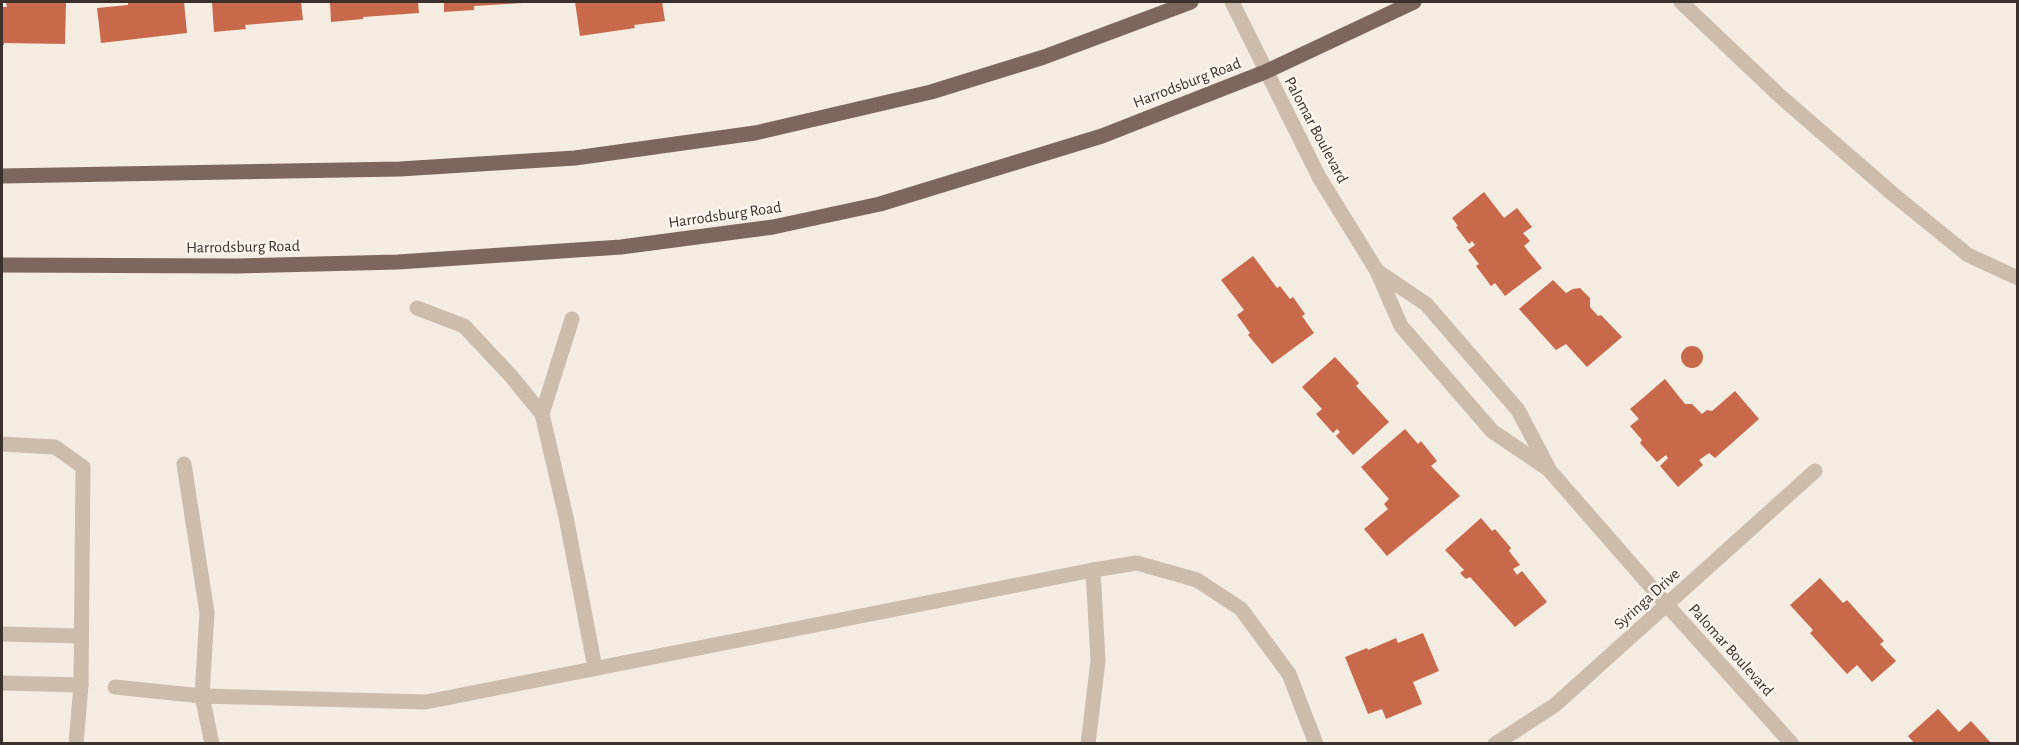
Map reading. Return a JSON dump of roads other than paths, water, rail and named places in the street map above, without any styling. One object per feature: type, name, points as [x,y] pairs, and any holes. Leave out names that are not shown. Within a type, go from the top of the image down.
[{"type":"main road","points":[[2,176],[423,168],[575,158],[755,133],[931,92],[1044,57],[1191,2]]},
{"type":"main road","name":"Harrodsburg Road","points":[[2,265],[236,266],[398,262],[621,247],[773,227],[880,204],[1102,136],[1265,72],[1414,2]]},
{"type":"street","name":"Palomar Boulevard","points":[[1232,2],[1319,177],[1377,271],[1401,326],[1492,431],[1550,471]]},
{"type":"street","points":[[1681,2],[1780,96],[1894,195],[1968,255],[2018,278]]},
{"type":"street","name":"Palomar Boulevard","points":[[1377,271],[1426,304],[1518,410],[1550,471],[1792,744]]},
{"type":"street","points":[[417,308],[464,327],[512,376],[542,414],[566,517],[595,668]]},
{"type":"street","points":[[542,414],[572,319]]},
{"type":"street","points":[[2,444],[55,447],[83,467],[81,685],[76,744]]},
{"type":"street","points":[[184,464],[207,612],[202,696],[212,744]]},
{"type":"street","name":"Syringa Drive","points":[[1495,744],[1555,705],[1815,471]]},
{"type":"street","points":[[115,687],[202,696],[426,702],[1137,563],[1197,580],[1241,609],[1289,674],[1316,744]]},
{"type":"street","points":[[1088,744],[1098,661],[1093,570]]},
{"type":"street","points":[[2,634],[81,636]]},
{"type":"street","points":[[2,683],[81,685]]}]
